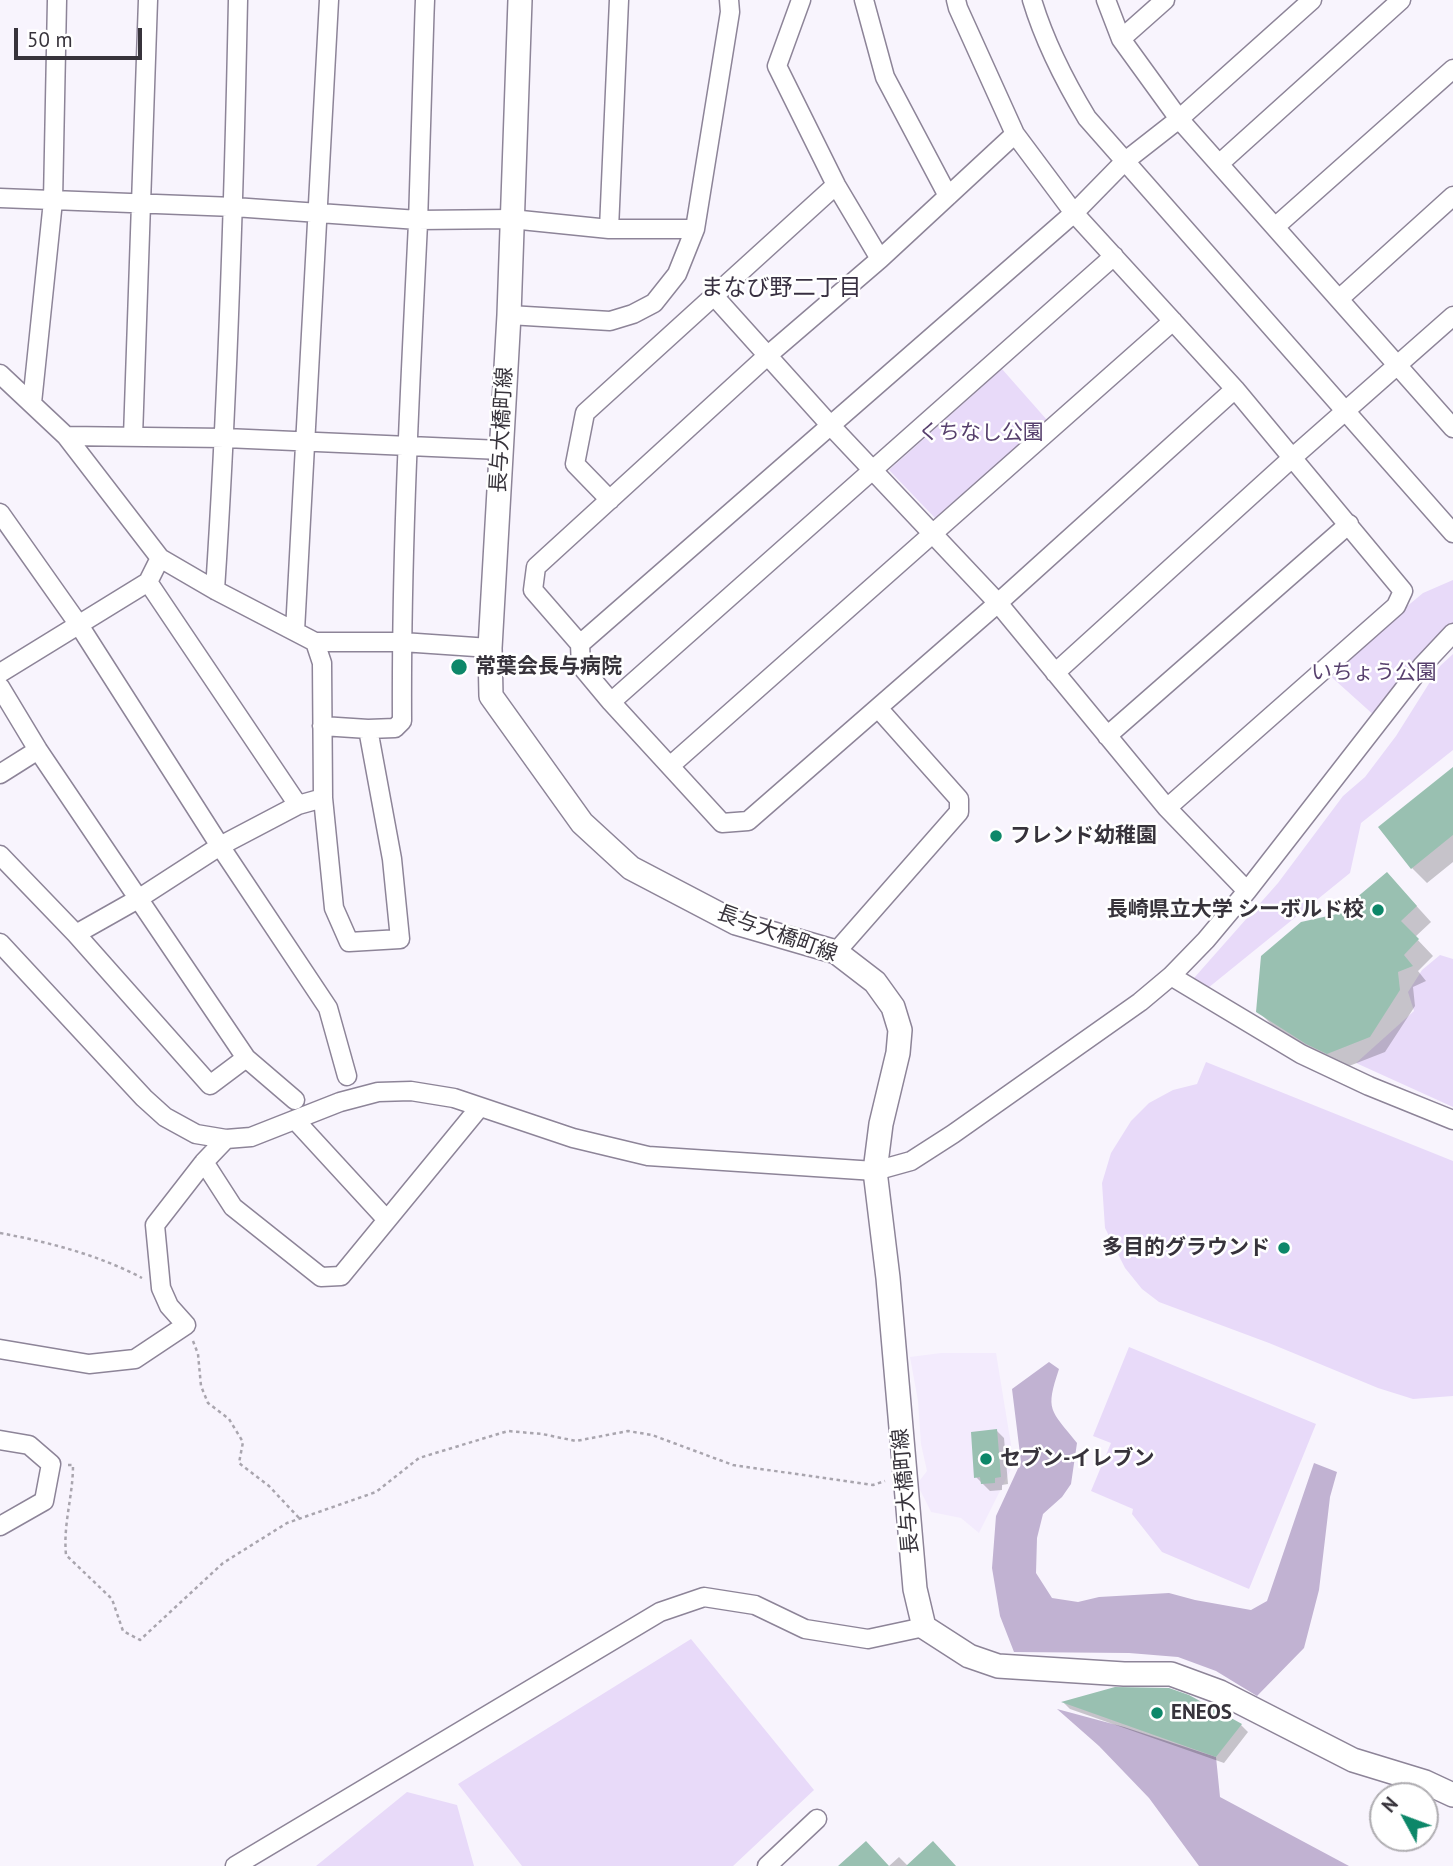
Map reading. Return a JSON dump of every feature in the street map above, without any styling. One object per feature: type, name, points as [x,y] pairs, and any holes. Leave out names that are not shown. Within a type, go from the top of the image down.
[{"type":"main road","name":"長与大橋町線","points":[[520,0],[509,315],[490,648],[491,696],[582,823],[631,868],[736,923],[836,952],[874,982],[893,1007],[900,1030],[898,1053],[881,1124],[875,1171],[888,1278],[915,1589],[924,1627]]},
{"type":"main road","points":[[924,1627],[969,1656],[998,1666],[1124,1674],[1171,1674],[1220,1692],[1353,1760],[1425,1782],[1453,1795]]},
{"type":"street","points":[[32,403],[53,201],[57,0]]},
{"type":"street","points":[[133,437],[148,0]]},
{"type":"street","points":[[215,590],[225,438],[234,207],[238,0]]},
{"type":"street","points":[[295,631],[329,0]]},
{"type":"street","points":[[322,726],[395,728],[402,720],[407,447],[425,0]]},
{"type":"street","points":[[609,229],[619,0]]},
{"type":"street","points":[[509,315],[610,321],[633,314],[654,303],[677,274],[695,229],[730,12],[729,0]]},
{"type":"street","points":[[801,0],[777,66],[836,186],[880,259]]},
{"type":"street","points":[[864,0],[885,77],[948,196]]},
{"type":"street","points":[[956,0],[1015,134],[1074,213],[1235,389],[1402,591],[1396,606],[1167,808]]},
{"type":"street","points":[[1032,0],[1044,38],[1087,118],[1453,533]]},
{"type":"street","points":[[1106,0],[1121,39],[1179,119],[1453,428]]},
{"type":"street","points":[[1121,39],[1165,0]]},
{"type":"street","points":[[580,644],[1074,213],[1124,162],[1179,119],[1312,0]]},
{"type":"street","points":[[1219,164],[1401,0]]},
{"type":"street","points":[[1275,227],[1453,69]]},
{"type":"street","points":[[1015,134],[880,259],[768,356],[536,567],[533,590],[580,644],[581,666],[611,702],[722,823],[748,821],[998,603],[1235,389]]},
{"type":"street","points":[[610,500],[575,464],[585,413],[836,186]]},
{"type":"street","points":[[1339,299],[1453,196]]},
{"type":"street","points":[[0,198],[234,207],[418,220],[511,219],[609,229],[695,229]]},
{"type":"street","points":[[611,702],[1114,257]]},
{"type":"street","points":[[713,296],[998,603],[1167,808],[1247,891]]},
{"type":"street","points":[[1055,673],[1453,316]]},
{"type":"street","points":[[670,766],[1173,321]]},
{"type":"street","points":[[0,374],[66,436],[160,558],[215,590],[315,642],[402,642],[490,648]]},
{"type":"street","points":[[66,436],[225,438],[501,450]]},
{"type":"street","points":[[3,524],[79,625],[328,1009],[348,1076]]},
{"type":"street","points":[[1107,736],[1349,524]]},
{"type":"street","points":[[0,673],[148,582],[160,558]]},
{"type":"street","points":[[148,582],[298,805]]},
{"type":"street","points":[[0,943],[144,1098],[165,1117],[196,1135],[226,1139],[251,1137],[340,1102],[378,1092],[411,1091],[454,1098],[573,1138],[648,1156],[875,1171],[911,1161],[953,1134],[1140,1002],[1171,976],[1247,891],[1422,666],[1453,633]]},
{"type":"street","points":[[315,642],[322,663],[323,798],[334,908],[349,942],[400,939],[392,859],[368,729]]},
{"type":"street","points":[[0,687],[38,750],[246,1058],[295,1100]]},
{"type":"street","points":[[836,952],[959,812],[959,799],[878,708]]},
{"type":"street","points":[[0,774],[38,750]]},
{"type":"street","points":[[76,934],[138,899],[220,846],[298,805],[323,798]]},
{"type":"street","points":[[0,855],[76,934],[210,1085],[246,1058]]},
{"type":"street","points":[[1171,976],[1301,1054],[1369,1086],[1453,1120]]},
{"type":"street","points":[[204,1162],[233,1207],[321,1277],[341,1276],[479,1108]]},
{"type":"street","points":[[295,1120],[387,1220]]},
{"type":"street","points":[[0,1349],[89,1364],[135,1359],[186,1325],[169,1306],[161,1288],[155,1225],[204,1162],[226,1139]]},
{"type":"street","points":[[0,1440],[29,1445],[51,1464],[44,1501],[0,1526]]},
{"type":"street","points":[[234,1866],[648,1619],[671,1608],[704,1597],[755,1605],[805,1629],[868,1639],[924,1627]]},
{"type":"street","points":[[767,1866],[817,1819]]},
{"type":"path","points":[[0,1233],[81,1253],[127,1270],[161,1288]]},
{"type":"path","points":[[186,1325],[198,1354],[201,1386],[208,1404],[229,1419],[243,1442],[239,1462],[269,1486],[299,1518]]},
{"type":"path","points":[[51,1464],[73,1465],[73,1490],[64,1530],[66,1555],[112,1599],[123,1630],[140,1640],[223,1563],[287,1523],[376,1492],[419,1458],[508,1431],[576,1441],[628,1431],[652,1435],[733,1465],[873,1485],[904,1475]]},
{"type":"shaded area","points":[[941,1353],[996,1353],[1014,1463],[979,1533],[961,1518],[931,1512],[917,1484],[927,1471],[910,1357]]},
{"type":"shaded area","points":[[1049,1362],[1059,1369],[1052,1394],[1053,1409],[1077,1443],[1071,1484],[1062,1497],[1043,1514],[1037,1538],[1036,1573],[1052,1598],[1078,1602],[1099,1597],[1169,1593],[1251,1610],[1267,1601],[1314,1463],[1337,1472],[1330,1497],[1319,1590],[1304,1648],[1257,1696],[1216,1671],[1178,1657],[1129,1653],[1014,1652],[1000,1616],[992,1568],[996,1516],[1021,1462],[1012,1389]]},
{"type":"shaded area","points":[[1057,1709],[1124,1727],[1216,1757],[1220,1797],[1349,1866],[1199,1866],[1149,1798],[1099,1746]]},
{"type":"green space","name":"くちなし公園","points":[[1002,369],[1047,420],[935,518],[889,470]]},
{"type":"green space","name":"いちょう公園","points":[[1453,580],[1453,629],[1376,717],[1327,673],[1423,593]]},
{"type":"green space","points":[[1453,654],[1453,750],[1361,823],[1350,873],[1208,988],[1194,978],[1278,883],[1343,796],[1365,777],[1396,736],[1440,666]]},
{"type":"green space","points":[[1440,955],[1453,959],[1453,1107],[1356,1063],[1414,1011],[1408,992],[1422,970]]},
{"type":"green space","name":"多目的グラウンド","points":[[1206,1062],[1453,1161],[1453,1396],[1413,1399],[1378,1388],[1159,1302],[1142,1289],[1125,1268],[1105,1228],[1102,1183],[1111,1153],[1131,1121],[1149,1103],[1173,1090],[1197,1084]]},
{"type":"green space","points":[[1129,1347],[1316,1424],[1249,1589],[1162,1552],[1132,1514],[1133,1509],[1091,1491],[1111,1443],[1093,1436]]},
{"type":"green space","points":[[691,1639],[814,1790],[733,1866],[522,1866],[458,1784]]},
{"type":"green space","points":[[407,1792],[457,1805],[474,1866],[316,1866]]},
{"type":"building","points":[[1453,767],[1453,835],[1411,869],[1378,827]]},
{"type":"building","name":"長崎県立大学 シーボルド校","points":[[1387,872],[1417,906],[1401,921],[1419,939],[1404,955],[1413,966],[1398,972],[1400,990],[1370,1037],[1327,1054],[1256,1012],[1261,956],[1301,922],[1337,914]]},
{"type":"building","name":"セブン-イレブン","points":[[997,1429],[1001,1477],[995,1478],[995,1483],[981,1484],[980,1477],[974,1478],[971,1432]]},
{"type":"building","name":"ENEOS","points":[[1115,1687],[1169,1688],[1189,1695],[1242,1724],[1216,1757],[1061,1702]]},
{"type":"building","points":[[866,1841],[889,1866],[838,1866]]},
{"type":"building","points":[[933,1841],[956,1866],[906,1866]]},
{"type":"place","name":"常葉会長与病院","points":[[459,667]]},
{"type":"place","name":"フレンド幼稚園","points":[[996,836]]},
{"type":"place","name":"長崎県立大学 シーボルド校","points":[[1378,910]]},
{"type":"place","name":"多目的グラウンド","points":[[1284,1248]]},
{"type":"place","name":"セブン-イレブン","points":[[986,1459]]},
{"type":"place","name":"ENEOS","points":[[1157,1713]]},
{"type":"district","name":"まなび野二丁目","points":[[781,288]]}]
